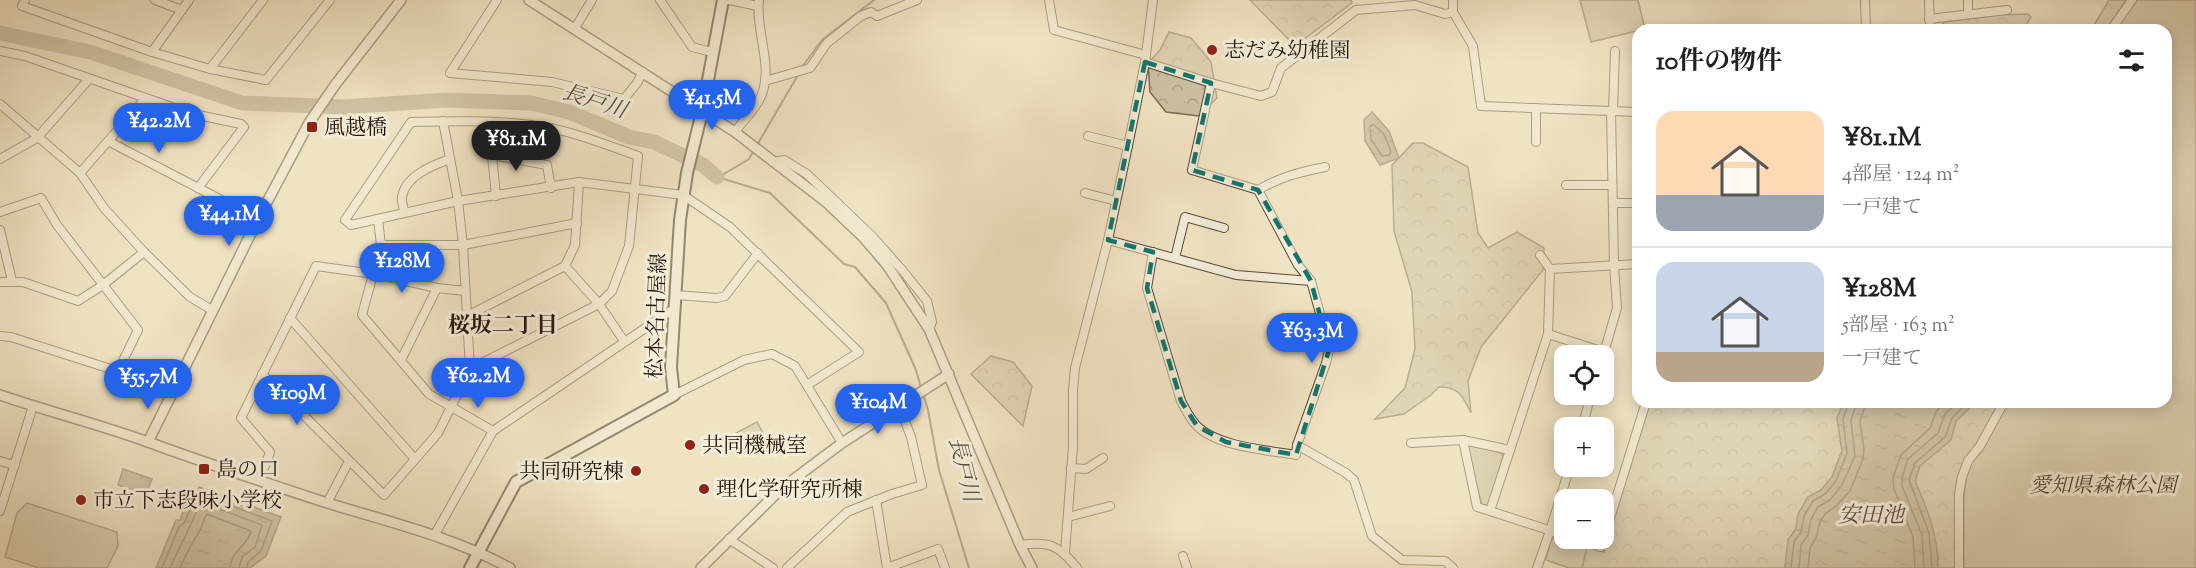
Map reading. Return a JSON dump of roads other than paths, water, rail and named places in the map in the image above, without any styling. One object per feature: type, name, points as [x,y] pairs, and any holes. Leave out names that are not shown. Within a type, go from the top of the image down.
[{"type":"main road","name":"松本名古屋線","points":[[470,568],[516,482],[674,395],[671,366],[683,195],[702,112],[723,0]]},
{"type":"street","points":[[25,0],[22,6],[152,52],[210,69],[266,80],[330,0]]},
{"type":"street","points":[[155,0],[182,10]]},
{"type":"street","points":[[152,52],[189,0]]},
{"type":"street","points":[[210,69],[263,0]]},
{"type":"street","points":[[148,442],[258,219],[311,121],[335,85],[401,0]]},
{"type":"street","points":[[497,0],[450,73],[552,82],[624,99],[643,72]]},
{"type":"street","points":[[529,0],[735,132],[826,202],[864,238],[887,265],[929,328],[1020,545],[1032,568]]},
{"type":"street","points":[[574,28],[592,0]]},
{"type":"street","points":[[660,0],[692,47],[712,52]]},
{"type":"street","points":[[729,0],[759,3],[765,81],[762,94],[754,108],[735,132]]},
{"type":"street","points":[[765,81],[810,68],[827,43],[861,16],[871,12],[877,16],[917,0]]},
{"type":"street","points":[[1049,0],[1054,30],[1145,58],[1211,83],[1267,95],[1272,92],[1281,68],[1356,10],[1415,5],[1445,14],[1453,12]]},
{"type":"street","points":[[1065,553],[1075,368],[1108,240],[1128,146],[1145,58],[1153,0]]},
{"type":"street","points":[[1454,0],[1453,12],[1473,46],[1481,106],[1632,111]]},
{"type":"street","points":[[1865,0],[1866,24]]},
{"type":"street","points":[[1929,0],[1929,24]]},
{"type":"street","points":[[1968,0],[1968,14]]},
{"type":"street","points":[[2115,24],[2132,0]]},
{"type":"street","points":[[1929,19],[2007,10]]},
{"type":"street","points":[[0,51],[24,56],[189,113],[241,124],[244,127],[198,188]]},
{"type":"street","points":[[1607,345],[1617,308],[1612,185],[1615,51]]},
{"type":"street","points":[[0,159],[37,138],[89,79]]},
{"type":"street","points":[[1153,252],[1147,288],[1181,401],[1192,420],[1208,435],[1226,442],[1296,455],[1297,445],[1329,350],[1311,281],[1298,265],[1258,190],[1192,170],[1211,83]]},
{"type":"street","points":[[80,173],[145,99]]},
{"type":"street","points":[[0,104],[80,173],[104,208],[144,252],[190,297],[212,310]]},
{"type":"street","points":[[1536,108],[1536,142]]},
{"type":"street","points":[[262,374],[384,495],[438,433],[470,369],[463,245],[458,201],[443,121]]},
{"type":"street","points":[[470,369],[599,304],[612,291],[629,246],[634,189],[638,156],[583,137],[532,125],[411,122],[345,220],[351,225],[458,201],[579,183],[634,189],[683,195],[730,227],[859,352],[807,385]]},
{"type":"street","points":[[1088,136],[1128,146]]},
{"type":"street","points":[[108,141],[258,219]]},
{"type":"street","points":[[496,196],[492,154],[547,165],[551,188]]},
{"type":"street","points":[[404,212],[402,197],[411,180],[431,165],[450,159]]},
{"type":"street","points":[[1258,190],[1296,172],[1325,167]]},
{"type":"street","points":[[467,316],[565,266],[575,245],[579,183]]},
{"type":"street","points":[[1566,185],[1612,185]]},
{"type":"street","points":[[1085,192],[1116,201]]},
{"type":"street","points":[[0,212],[41,198],[57,225],[138,330],[118,371]]},
{"type":"street","points":[[1613,203],[1632,203]]},
{"type":"street","points":[[1175,258],[1185,217],[1224,228]]},
{"type":"street","points":[[378,219],[381,245],[362,315],[429,394],[493,431]]},
{"type":"street","points":[[381,245],[463,245],[577,223]]},
{"type":"street","points":[[0,230],[12,281]]},
{"type":"street","points":[[1108,240],[1236,275],[1311,281]]},
{"type":"street","points":[[0,282],[23,282],[78,301],[103,285],[144,252]]},
{"type":"street","points":[[675,295],[717,298],[725,296],[758,253]]},
{"type":"street","points":[[1490,511],[1548,334],[1550,269],[1540,255]]},
{"type":"street","points":[[1550,269],[1632,264]]},
{"type":"street","points":[[259,481],[270,452],[241,418],[316,266],[465,291]]},
{"type":"street","points":[[565,266],[599,304],[624,341]]},
{"type":"street","points":[[401,360],[437,288]]},
{"type":"street","points":[[434,536],[493,431],[675,308]]},
{"type":"street","points":[[290,318],[414,458]]},
{"type":"street","points":[[1548,334],[1579,345]]},
{"type":"street","points":[[0,336],[11,337],[173,389]]},
{"type":"street","points":[[674,395],[744,360],[772,354],[795,366],[842,443]]},
{"type":"street","points":[[701,568],[782,488],[898,405],[950,374]]},
{"type":"street","points":[[0,395],[434,536],[480,552],[510,568]]},
{"type":"street","points":[[787,568],[847,512],[922,485],[911,437],[898,405]]},
{"type":"street","points":[[0,511],[33,406]]},
{"type":"street","points":[[1614,506],[1644,408]]},
{"type":"street","points":[[1959,568],[1959,494],[1962,477],[1968,461],[1980,446],[2001,408]]},
{"type":"street","points":[[1412,442],[1463,440],[1509,450]]},
{"type":"street","points":[[1463,440],[1477,507],[1554,532]]},
{"type":"street","points":[[1297,445],[1354,480],[1372,536],[1402,560],[1445,561],[1453,568]]},
{"type":"street","points":[[1071,468],[1086,469],[1103,458]]},
{"type":"street","points":[[0,461],[15,465]]},
{"type":"street","points":[[327,503],[350,461]]},
{"type":"street","points":[[1537,568],[1567,477]]},
{"type":"street","points":[[876,500],[887,568],[938,549],[945,568]]},
{"type":"street","points":[[1068,517],[1110,506]]},
{"type":"street","points":[[729,539],[773,568]]},
{"type":"street","points":[[1020,545],[1038,542],[1054,545],[1065,553],[1077,568]]},
{"type":"street","points":[[1183,556],[1187,568]]},
{"type":"water","points":[[1372,112],[1389,131],[1399,158],[1380,165],[1365,141],[1364,120]]},
{"type":"water","name":"安田池","points":[[1841,408],[1970,408],[1956,421],[1951,440],[1920,466],[1915,481],[1931,523],[1938,568],[1785,568],[1788,540],[1796,529],[1798,514],[1808,497],[1821,490],[1832,477],[1842,451],[1837,418]]},
{"type":"water","points":[[123,469],[152,479],[146,494],[118,485]]},
{"type":"water","points":[[199,487],[281,517],[266,556],[250,568],[156,568],[176,520],[180,520],[191,489],[197,491]]},
{"type":"waterway","points":[[802,67],[822,40],[874,0]]},
{"type":"waterway","name":"長戸川","points":[[0,33],[90,52],[242,103],[343,107],[447,100],[531,103],[569,112],[629,137],[654,142],[703,165],[717,177]]},
{"type":"waterway","points":[[757,145],[798,75]]},
{"type":"waterway","points":[[719,177],[749,159],[754,150]]},
{"type":"waterway","name":"長戸川","points":[[717,177],[770,193],[844,264],[855,267],[886,303],[916,370],[921,388]]},
{"type":"waterway","name":"長戸川","points":[[923,393],[939,470],[969,568]]},
{"type":"place","name":"志だみ幼稚園","points":[[1212,50]]},
{"type":"place","name":"風越橋","points":[[312,127]]},
{"type":"place","name":"共同機械室","points":[[690,445]]},
{"type":"place","name":"島の口","points":[[204,469]]},
{"type":"place","name":"共同研究棟","points":[[636,471]]},
{"type":"place","name":"理化学研究所棟","points":[[704,489]]},
{"type":"place","name":"市立下志段味小学校","points":[[81,500]]},
{"type":"district","name":"桜坂二丁目","points":[[503,324]]},
{"type":"park label","name":"愛知県森林公園","points":[[2103,485]]}]
